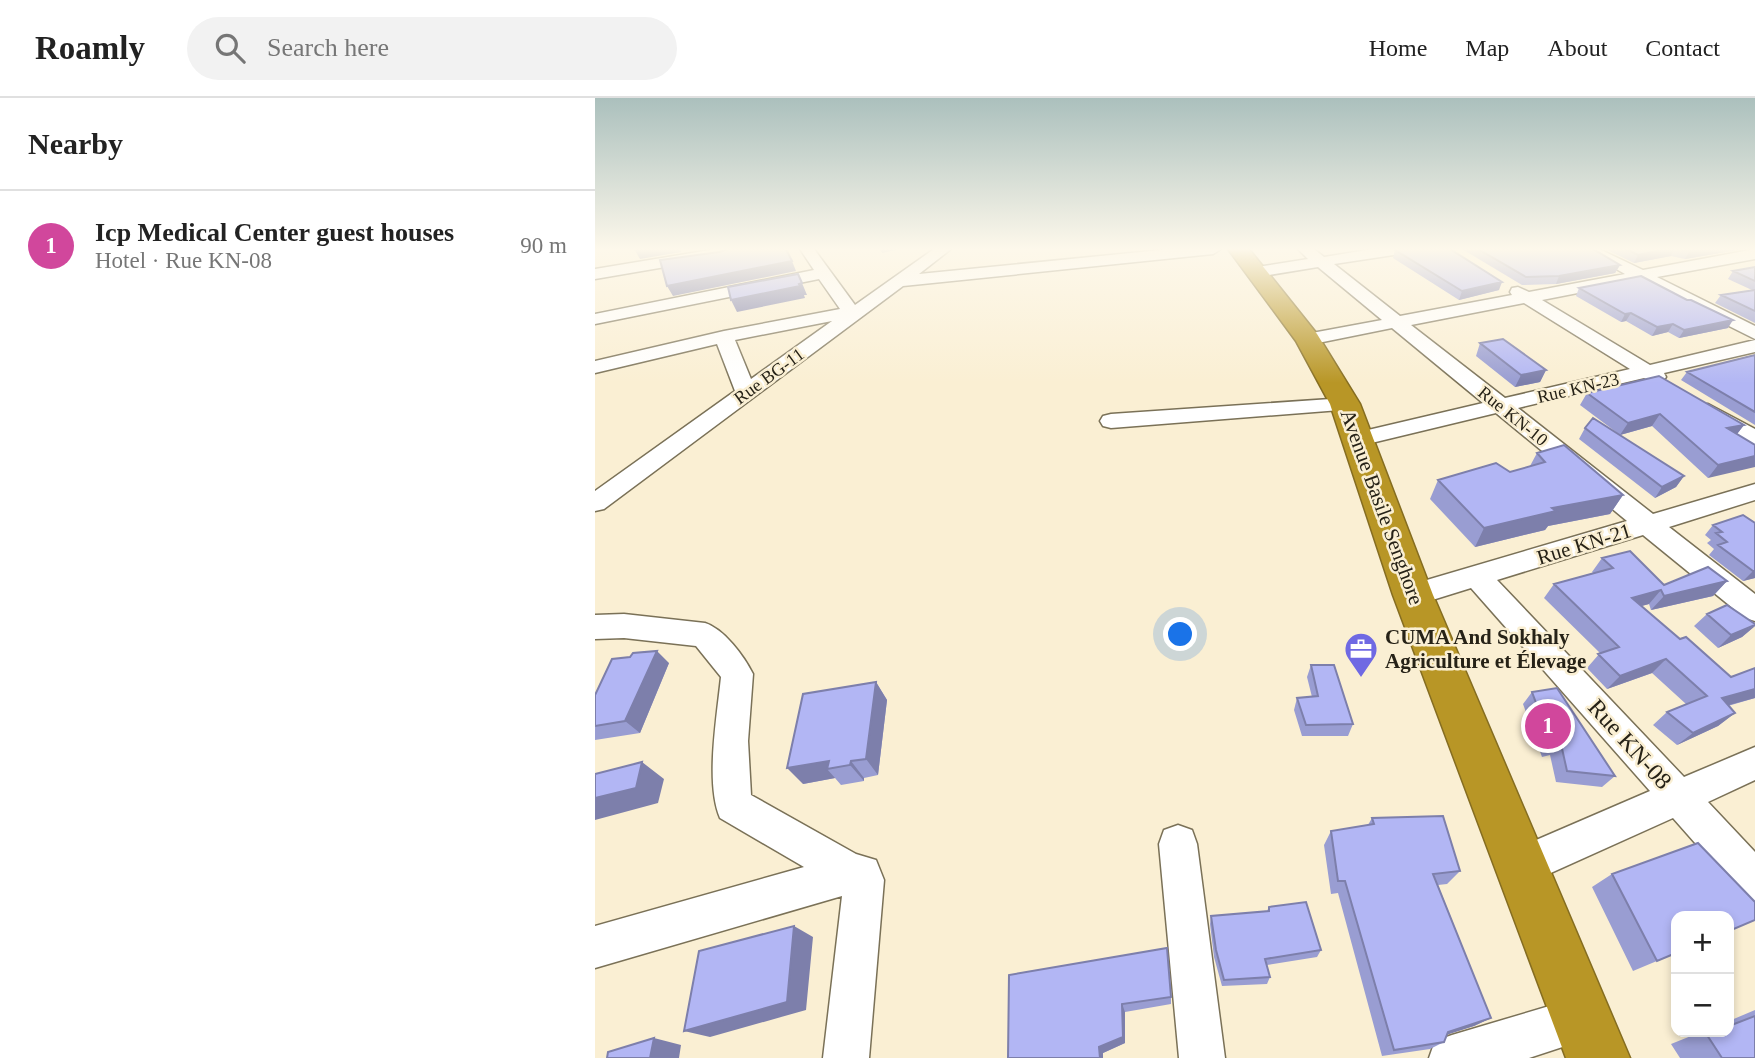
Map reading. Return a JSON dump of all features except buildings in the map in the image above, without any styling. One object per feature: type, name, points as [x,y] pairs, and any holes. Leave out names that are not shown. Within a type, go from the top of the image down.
[{"type":"highway","name":"Avenue Basile Senghore","points":[[1273,294],[1308,339],[1352,422],[1413,595],[1590,1038]]},
{"type":"street","points":[[595,319],[720,294]]},
{"type":"street","points":[[595,367],[724,337],[853,312],[839,294]]},
{"type":"street","name":"Rue BG-11","points":[[595,503],[880,294]]},
{"type":"street","name":"Rue KN-10","points":[[1361,294],[1755,610]]},
{"type":"street","points":[[1520,294],[1668,385]]},
{"type":"street","points":[[1308,339],[1543,294]]},
{"type":"street","points":[[1677,294],[1755,334]]},
{"type":"street","points":[[724,337],[746,393]]},
{"type":"street","name":"Rue KN-23","points":[[1111,421],[1352,422],[1501,406],[1755,346]]},
{"type":"street","points":[[1690,398],[1755,439]]},
{"type":"street","points":[[595,478],[595,503]]},
{"type":"street","name":"Rue KN-21","points":[[1413,595],[1755,492]]},
{"type":"street","name":"Rue KN-08","points":[[1477,576],[1755,881]]},
{"type":"street","points":[[595,627],[624,626],[705,635],[737,674],[731,741],[733,805],[852,873]]},
{"type":"street","points":[[1522,866],[1755,763]]},
{"type":"street","points":[[1178,844],[1202,1058]]},
{"type":"street","points":[[595,947],[852,873],[862,874],[864,880],[846,1058]]},
{"type":"street","points":[[1452,1058],[1590,1038]]},
{"type":"place","name":"CUMA And Sokhaly Agriculture et Élevage","points":[[1361,679]]},
{"type":"place","name":"Icp Medical Center guest houses","points":[[1548,726]]}]
